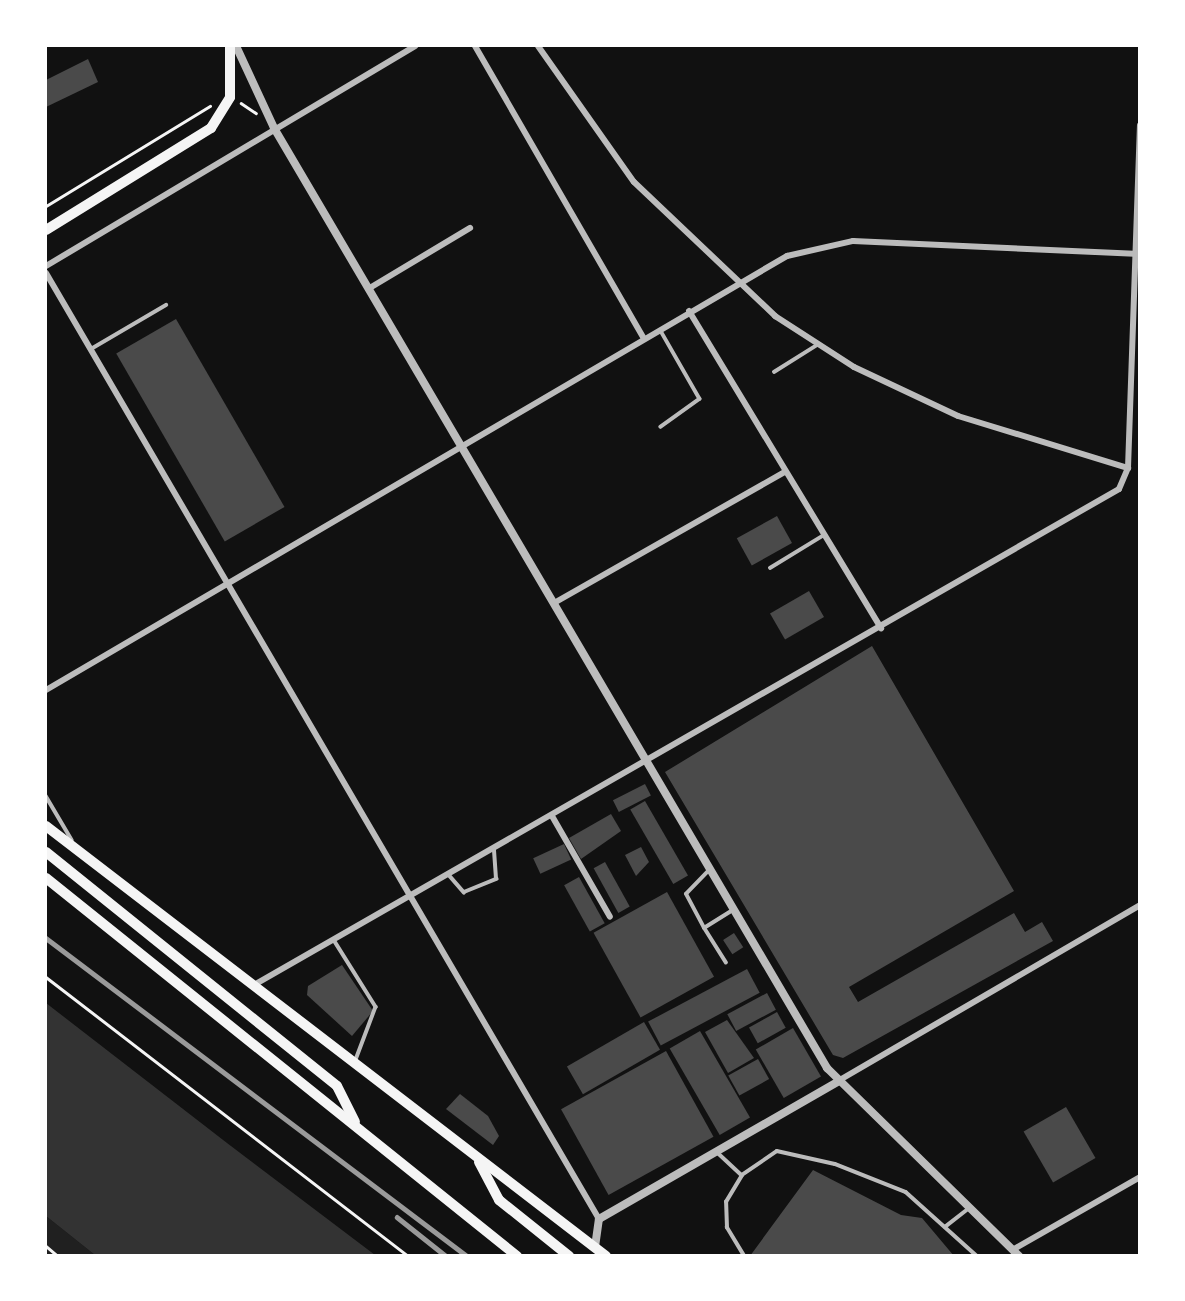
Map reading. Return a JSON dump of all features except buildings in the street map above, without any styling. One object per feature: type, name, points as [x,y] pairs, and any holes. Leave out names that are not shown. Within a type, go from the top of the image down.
[{"type":"highway","points":[[46,230],[198,138],[230,97],[230,46]]},
{"type":"highway","points":[[46,827],[479,1162],[606,1255]]},
{"type":"highway","points":[[46,852],[337,1086],[356,1124]]},
{"type":"highway","points":[[46,878],[517,1255]]},
{"type":"highway","points":[[479,1162],[499,1200],[569,1255]]},
{"type":"street","points":[[236,46],[274,128],[463,444],[837,1082],[1016,1252],[1139,1177]]},
{"type":"street","points":[[46,266],[415,46]]},
{"type":"street","points":[[475,46],[644,339]]},
{"type":"street","points":[[538,46],[607,149],[734,284],[817,345],[958,416],[1128,468]]},
{"type":"street","points":[[252,986],[1111,496],[1128,468],[1139,125]]},
{"type":"street","points":[[368,289],[470,228]]},
{"type":"street","points":[[46,690],[734,284],[808,248],[853,241],[1136,254]]},
{"type":"street","points":[[46,273],[231,582],[599,1219],[595,1247]]},
{"type":"street","points":[[689,311],[881,628]]},
{"type":"street","points":[[554,603],[785,472]]},
{"type":"street","points":[[552,816],[610,917]]},
{"type":"street","points":[[599,1219],[1139,905]]},
{"type":"lane","points":[[91,349],[166,305]]},
{"type":"lane","points":[[660,329],[700,399],[661,427]]},
{"type":"lane","points":[[774,372],[817,345]]},
{"type":"lane","points":[[770,568],[824,535]]},
{"type":"lane","points":[[46,796],[78,851]]},
{"type":"lane","points":[[449,875],[464,892],[496,879],[494,849]]},
{"type":"lane","points":[[712,868],[686,891],[704,928],[726,963]]},
{"type":"lane","points":[[704,928],[735,909]]},
{"type":"lane","points":[[334,940],[376,1007],[353,1065]]},
{"type":"lane","points":[[716,1151],[741,1174]]},
{"type":"lane","points":[[744,1255],[724,1218],[741,1174],[771,1152],[789,1152],[906,1192],[977,1255]]},
{"type":"lane","points":[[945,1227],[970,1207]]},
{"type":"path","points":[[46,206],[230,97],[274,128]]},
{"type":"path","points":[[46,976],[408,1255]]},
{"type":"path","points":[[46,1246],[58,1255]]},
{"type":"shaded area","points":[[46,1003],[375,1255],[95,1255],[46,1216]]},
{"type":"shaded area","points":[[46,1216],[95,1255],[46,1255]]},
{"type":"railway","points":[[46,938],[467,1256]]},
{"type":"railway","points":[[397,1217],[446,1256]]}]
